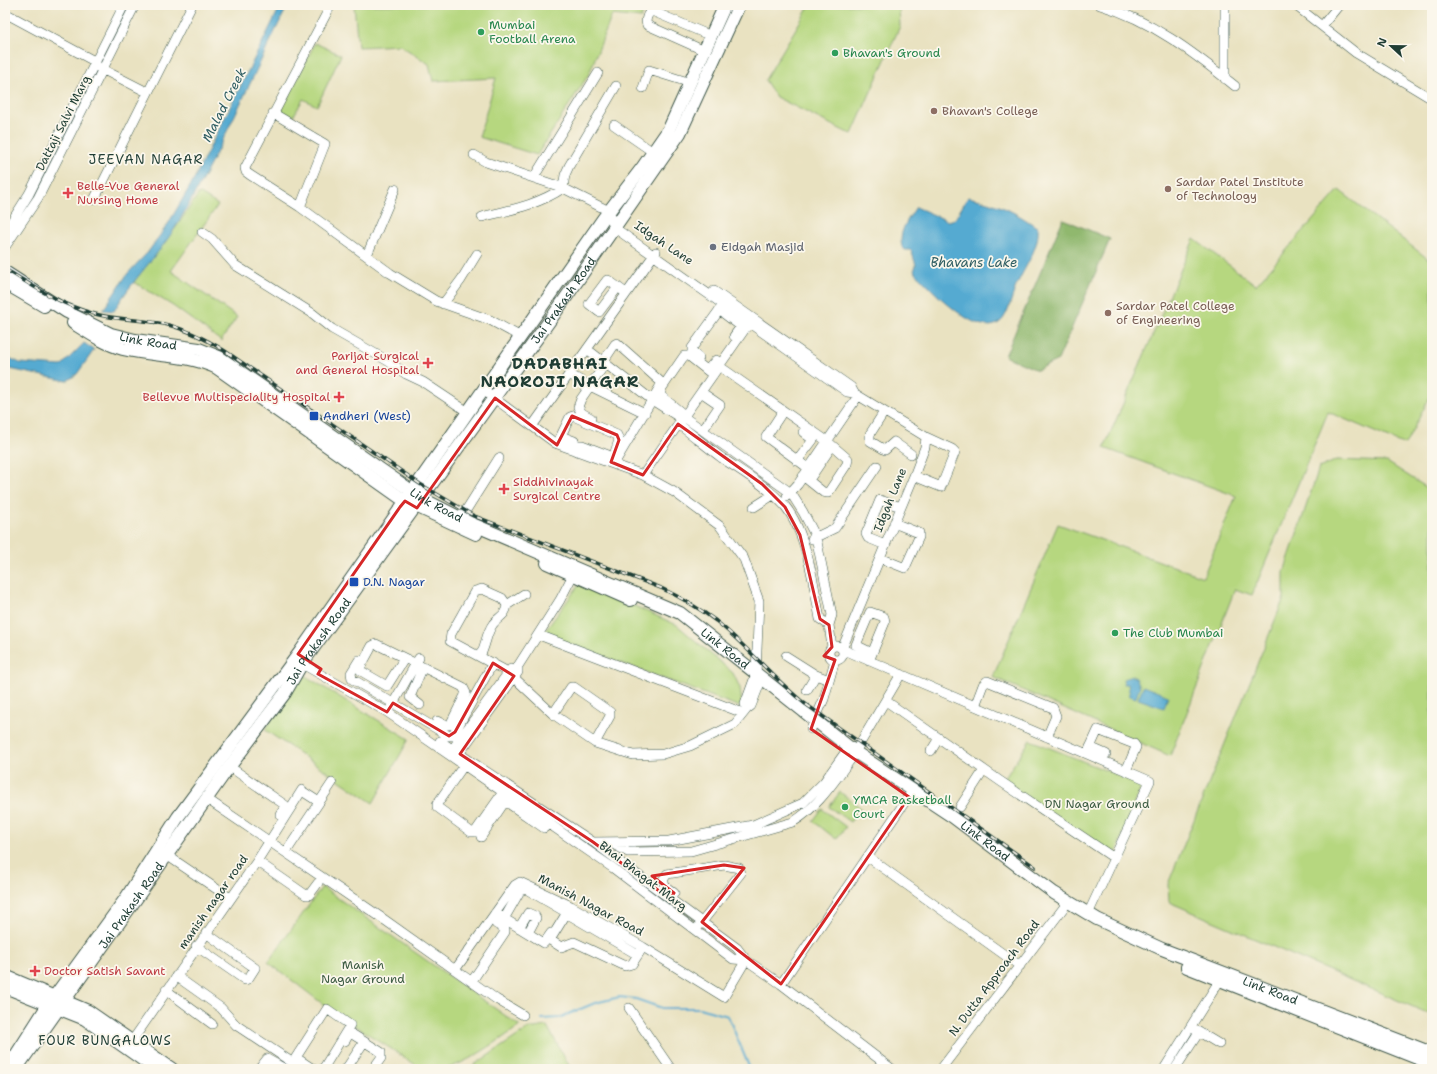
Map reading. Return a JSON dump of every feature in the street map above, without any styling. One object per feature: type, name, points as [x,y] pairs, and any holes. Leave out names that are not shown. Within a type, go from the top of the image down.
[{"type":"main road","name":"Jai Prakash Road","points":[[7,1069],[168,856],[207,799],[285,693],[299,660],[408,496],[609,211],[653,152],[673,122],[725,5]]},
{"type":"main road","name":"Jai Prakash Road","points":[[16,1069],[57,1002],[178,817],[420,503],[553,316],[680,133],[738,5]]},
{"type":"main road","name":"Link Road","points":[[5,272],[67,312],[111,334],[135,340],[199,348],[219,357],[408,496]]},
{"type":"main road","name":"Link Road","points":[[5,283],[105,342],[124,349],[187,357],[202,361],[217,368],[420,503],[458,522],[575,572],[680,613],[757,680],[850,755],[911,794],[949,823],[1065,905]]},
{"type":"main road","points":[[1065,905],[1088,914],[1114,932]]},
{"type":"main road","points":[[1065,905],[1159,956],[1222,975],[1432,1064]]},
{"type":"main road","name":"Link Road","points":[[1222,975],[1432,1053]]},
{"type":"main road","points":[[5,976],[57,1002],[85,1019],[156,1069]]},
{"type":"main road","points":[[5,987],[88,1011],[172,1069]]},
{"type":"street","name":"Dattaji Salvi Marg","points":[[5,232],[30,194],[124,5]]},
{"type":"street","name":"Dattaji Salvi Marg","points":[[5,247],[38,198],[135,5]]},
{"type":"street","points":[[94,200],[192,5]]},
{"type":"street","points":[[331,5],[245,168],[246,172],[300,207],[390,273],[443,304],[490,320],[521,337]]},
{"type":"street","points":[[1100,5],[1113,9],[1154,28],[1194,53],[1235,86]]},
{"type":"street","points":[[1224,5],[1225,79]]},
{"type":"street","points":[[1294,5],[1356,53],[1432,99]]},
{"type":"street","points":[[1322,26],[1339,5]]},
{"type":"street","points":[[705,51],[647,25],[646,21],[649,13],[652,11],[711,36]]},
{"type":"street","points":[[5,13],[103,70],[147,92]]},
{"type":"street","points":[[690,44],[696,30]]},
{"type":"street","points":[[643,88],[649,70],[691,83]]},
{"type":"street","points":[[534,177],[598,73]]},
{"type":"street","points":[[563,188],[565,175],[571,162],[616,86]]},
{"type":"street","points":[[273,113],[325,144],[300,207]]},
{"type":"street","points":[[614,125],[653,152]]},
{"type":"street","points":[[474,155],[486,162],[563,188],[609,211],[615,226]]},
{"type":"street","points":[[482,217],[514,210],[540,201],[563,188]]},
{"type":"street","points":[[366,255],[395,189]]},
{"type":"street","name":"Idgah Lane","points":[[615,226],[619,231],[655,253],[719,303],[737,320],[751,321]]},
{"type":"street","points":[[202,232],[212,239],[235,265],[312,313],[332,329],[388,361],[406,374],[423,382],[468,412]]},
{"type":"street","points":[[533,425],[655,253]]},
{"type":"street","points":[[443,304],[461,280],[477,254]]},
{"type":"street","points":[[618,287],[626,294]]},
{"type":"street","points":[[719,303],[692,348],[692,352],[782,413],[830,443],[848,460],[828,493],[823,492],[807,475],[797,461],[766,437],[782,413]]},
{"type":"street","name":"Idgah Lane","points":[[719,303],[751,321],[824,372],[851,387],[856,395],[926,438],[925,447],[901,507],[896,524],[842,649]]},
{"type":"street","points":[[734,336],[739,329],[737,320]]},
{"type":"street","points":[[643,475],[701,392],[715,368],[751,321]]},
{"type":"street","points":[[611,463],[629,438],[661,386],[661,380],[621,344],[615,344],[581,399],[579,410],[629,438]]},
{"type":"street","points":[[587,349],[652,400],[706,432],[791,493],[816,537],[832,615],[829,626],[832,648],[829,653],[831,658],[835,660]]},
{"type":"street","points":[[715,368],[689,356],[684,356],[662,388],[660,395],[702,443],[762,484],[786,507],[803,542],[820,619],[829,626]]},
{"type":"street","points":[[569,374],[645,413]]},
{"type":"street","points":[[483,390],[533,425],[567,444],[597,454],[611,463],[643,475],[674,492],[720,526],[744,559],[759,600],[757,680],[751,706],[735,724],[690,746],[663,754],[633,755],[596,743],[553,714],[511,675],[480,656],[452,643],[451,634],[477,589],[482,589],[502,598],[507,605]]},
{"type":"street","points":[[701,392],[720,405],[702,443]]},
{"type":"street","points":[[781,503],[807,475],[830,443],[856,395]]},
{"type":"street","points":[[884,412],[870,434],[870,441],[883,450],[887,449],[894,442],[911,454]]},
{"type":"street","points":[[782,413],[813,439],[797,461]]},
{"type":"street","points":[[567,444],[572,416],[617,435],[619,440],[611,463]]},
{"type":"street","points":[[914,476],[942,487],[955,452],[952,449],[926,438]]},
{"type":"street","points":[[722,458],[729,448]]},
{"type":"street","points":[[458,522],[499,458]]},
{"type":"street","points":[[803,542],[835,528],[877,466]]},
{"type":"street","points":[[754,507],[773,495]]},
{"type":"street","points":[[887,546],[868,538],[866,534],[880,500],[901,507]]},
{"type":"street","points":[[882,559],[905,568],[920,534],[896,524],[894,536]]},
{"type":"street","points":[[575,572],[539,635],[518,666],[518,672],[511,675],[454,755],[593,842],[620,867],[670,898],[737,948],[746,960]]},
{"type":"street","points":[[480,656],[485,648],[490,629],[505,613],[507,605],[524,594]]},
{"type":"street","points":[[539,635],[572,652],[745,711]]},
{"type":"street","points":[[374,636],[351,672],[351,676],[352,679],[390,708]]},
{"type":"street","points":[[404,659],[387,686],[361,671],[360,668],[374,644],[404,659],[419,663],[466,690],[465,696],[450,725],[445,725],[437,721]]},
{"type":"street","points":[[832,648],[836,646],[871,657],[901,674],[1047,737],[1091,752],[1126,771],[1150,781],[1088,914]]},
{"type":"street","points":[[835,660],[841,658],[843,654],[842,649]]},
{"type":"street","points":[[786,656],[816,675],[829,680]]},
{"type":"street","points":[[299,660],[319,672],[390,708],[452,736],[493,664]]},
{"type":"street","points":[[813,725],[835,660]]},
{"type":"street","points":[[390,708],[419,663]]},
{"type":"street","points":[[419,663],[410,697],[420,705]]},
{"type":"street","points":[[608,841],[628,852],[691,851],[793,822],[803,816],[826,791],[886,701],[901,674]]},
{"type":"street","points":[[807,690],[816,675]]},
{"type":"street","points":[[975,706],[983,685],[988,682],[1053,708],[1056,716],[1047,737]]},
{"type":"street","points":[[553,714],[572,687],[574,687],[610,712],[610,716],[596,743]]},
{"type":"street","points":[[886,701],[984,770],[1114,858]]},
{"type":"street","name":"Bhai Bhagat Marg","points":[[390,708],[454,755],[464,765],[485,775],[506,797],[529,816],[549,824],[575,842],[620,867],[733,959],[746,960],[781,984],[892,1069]]},
{"type":"street","points":[[1091,752],[1098,730],[1134,744],[1136,747],[1126,771]]},
{"type":"street","points":[[931,751],[939,738]]},
{"type":"street","points":[[1091,752],[1106,754]]},
{"type":"street","points":[[575,842],[669,840],[753,825],[803,803],[850,755]]},
{"type":"street","points":[[464,765],[437,804],[437,807],[471,832],[475,832],[506,797]]},
{"type":"street","points":[[230,767],[286,806],[269,838]]},
{"type":"street","points":[[960,807],[984,770]]},
{"type":"street","points":[[286,852],[332,783]]},
{"type":"street","points":[[269,838],[285,818],[303,791],[319,802]]},
{"type":"street","points":[[781,984],[911,794]]},
{"type":"street","points":[[481,837],[506,797]]},
{"type":"street","points":[[207,799],[269,838],[286,852],[496,999],[523,1014]]},
{"type":"street","name":"manish nagar road","points":[[132,1041],[176,976],[208,935],[230,898],[257,860],[269,838]]},
{"type":"street","name":"Manish Nagar Road","points":[[168,856],[230,898]]},
{"type":"street","points":[[868,857],[1020,966]]},
{"type":"street","points":[[257,860],[306,895],[309,895],[318,883]]},
{"type":"street","points":[[670,898],[674,893],[665,886],[663,880],[667,874],[724,865],[739,868],[741,873],[696,930]]},
{"type":"street","name":"Manish Nagar Road","points":[[455,970],[515,885],[520,882],[643,947],[724,997],[746,960]]},
{"type":"street","points":[[500,921],[520,891],[523,889],[567,908],[638,955]]},
{"type":"street","name":"N. Dutta Approach Road","points":[[940,1069],[1065,905]]},
{"type":"street","points":[[500,921],[519,928],[545,943],[567,908]]},
{"type":"street","points":[[567,908],[550,940],[563,948],[574,942],[625,966],[632,964],[643,947]]},
{"type":"street","points":[[472,981],[505,932],[505,929],[495,913]]},
{"type":"street","points":[[519,928],[528,913],[535,916],[536,918],[528,933]]},
{"type":"street","points":[[199,948],[245,980],[248,979],[255,968],[208,935]]},
{"type":"street","points":[[1164,1069],[1222,975]]},
{"type":"street","points":[[176,976],[223,1009],[236,1025],[294,1060],[313,1069]]},
{"type":"street","points":[[166,990],[212,1024]]},
{"type":"street","points":[[629,1008],[671,1069]]},
{"type":"street","points":[[294,1060],[327,1009],[350,1025],[323,1069]]},
{"type":"street","points":[[1190,1027],[1219,1044]]},
{"type":"street","points":[[1176,1069],[1199,1032]]},
{"type":"street","points":[[327,1069],[350,1034],[381,1054],[381,1058],[373,1069]]},
{"type":"street","points":[[346,1069],[364,1042]]},
{"type":"street","points":[[259,1069],[267,1059],[284,1069]]},
{"type":"street","points":[[294,1060],[302,1069]]},
{"type":"highlighted area","points":[[495,398],[557,445],[572,416],[617,435],[619,440],[611,462],[643,475],[678,424],[762,484],[785,507],[800,535],[820,619],[829,625],[832,647],[824,656],[835,660],[811,729],[909,797],[781,984],[702,922],[744,868],[724,865],[652,876],[674,893],[670,899],[593,842],[460,754],[514,676],[493,663],[455,732],[449,736],[393,703],[387,712],[318,674],[321,669],[298,654],[400,507],[405,501],[417,508]]},
{"type":"green space","name":"Mumbai Football Arena","points":[[354,5],[646,5],[641,18],[612,15],[589,74],[537,155],[479,137],[496,78],[433,81],[429,64],[400,45],[358,47]]},
{"type":"green space","name":"Bhavan's Ground","points":[[810,5],[899,5],[900,26],[852,134],[776,97],[765,80]]},
{"type":"green space","points":[[315,43],[341,55],[317,106],[303,99],[293,117],[281,111]]},
{"type":"green space","points":[[1339,190],[1432,262],[1432,393],[1405,445],[1328,412],[1252,595],[1235,589],[1170,756],[993,677],[1058,524],[1203,577],[1236,496],[1104,448],[1194,239],[1256,285]]},
{"type":"green space","points":[[199,193],[218,205],[171,271],[237,317],[221,341],[173,306],[134,282],[177,226]]},
{"type":"green space","points":[[1063,219],[1110,239],[1058,360],[1037,370],[1005,356]]},
{"type":"green space","points":[[1337,460],[1387,462],[1432,491],[1432,1015],[1169,902],[1168,884],[1284,598],[1284,572],[1319,468]]},
{"type":"green space","points":[[581,582],[677,625],[733,673],[740,688],[742,705],[740,707],[543,634]]},
{"type":"green space","points":[[302,674],[409,739],[373,803],[265,730]]},
{"type":"green space","name":"DN Nagar Ground","points":[[1030,740],[1142,785],[1114,858],[1003,781]]},
{"type":"green space","name":"YMCA Basketball Court","points":[[840,792],[861,808],[850,822],[829,807]]},
{"type":"green space","points":[[822,809],[846,827],[836,839],[813,821]]},
{"type":"green space","name":"Manish Nagar Ground","points":[[322,887],[520,1026],[483,1051],[452,1067],[440,1070],[416,1065],[328,1008],[268,962]]},
{"type":"green space","points":[[547,1026],[571,1069],[468,1069],[528,1029]]},
{"type":"water","points":[[281,5],[288,5],[220,146],[191,201],[168,239],[128,289],[114,311],[103,310],[128,273],[148,252],[168,224],[193,181]]},
{"type":"water","name":"Bhavans Lake","points":[[968,197],[1005,208],[1038,228],[1037,242],[1016,287],[1007,311],[1003,319],[994,325],[982,325],[969,320],[943,300],[914,271],[916,265],[911,250],[905,250],[902,247],[901,236],[907,221],[916,207],[948,221],[955,219]]},
{"type":"water","points":[[84,343],[94,350],[77,374],[67,381],[5,368],[5,356],[20,363],[61,366]]},
{"type":"water","points":[[1132,676],[1136,678],[1140,686],[1136,698],[1130,696],[1128,684],[1124,684],[1123,679]]},
{"type":"water","points":[[1143,686],[1168,696],[1164,708],[1138,699]]},
{"type":"waterway","points":[[542,1019],[559,1018],[595,1003],[620,997],[636,999],[662,1008],[699,1008],[728,1016],[750,1069]]},
{"type":"railway","points":[[5,269],[48,295],[71,306],[95,314],[164,324],[203,339],[225,351],[420,484],[474,516],[661,588],[689,603],[716,621],[804,703],[1035,867]]},
{"type":"place","name":"Mumbai Football Arena","points":[[481,32]]},
{"type":"place","name":"Bhavan's Ground","points":[[835,53]]},
{"type":"place","name":"Bhavan's College","points":[[934,111]]},
{"type":"place","name":"Sardar Patel Institute of Technology","points":[[1168,189]]},
{"type":"place","name":"Belle-Vue General Nursing Home","points":[[68,193]]},
{"type":"place","name":"Eidgah Masjid","points":[[713,247]]},
{"type":"place","name":"Sardar Patel College of Engineering","points":[[1108,313]]},
{"type":"place","name":"Parijat Surgical and General Hospital","points":[[428,363]]},
{"type":"place","name":"Bellevue Multispeciality Hospital","points":[[339,397]]},
{"type":"place","name":"Andheri (West)","points":[[314,416]]},
{"type":"place","name":"Siddhivinayak Surgical Centre","points":[[504,489]]},
{"type":"place","name":"D.N. Nagar","points":[[354,582]]},
{"type":"place","name":"The Club Mumbai","points":[[1115,633]]},
{"type":"place","name":"YMCA Basketball Court","points":[[845,807]]},
{"type":"place","name":"Doctor Satish Savant","points":[[35,971]]},
{"type":"district","name":"JEEVAN NAGAR","points":[[146,159]]},
{"type":"district","name":"DADABHAI NAOROJI NAGAR","points":[[560,372]]},
{"type":"district","name":"FOUR BUNGALOWS","points":[[105,1040]]},
{"type":"water label","name":"Malad Creek","points":[[224,105]]}]
